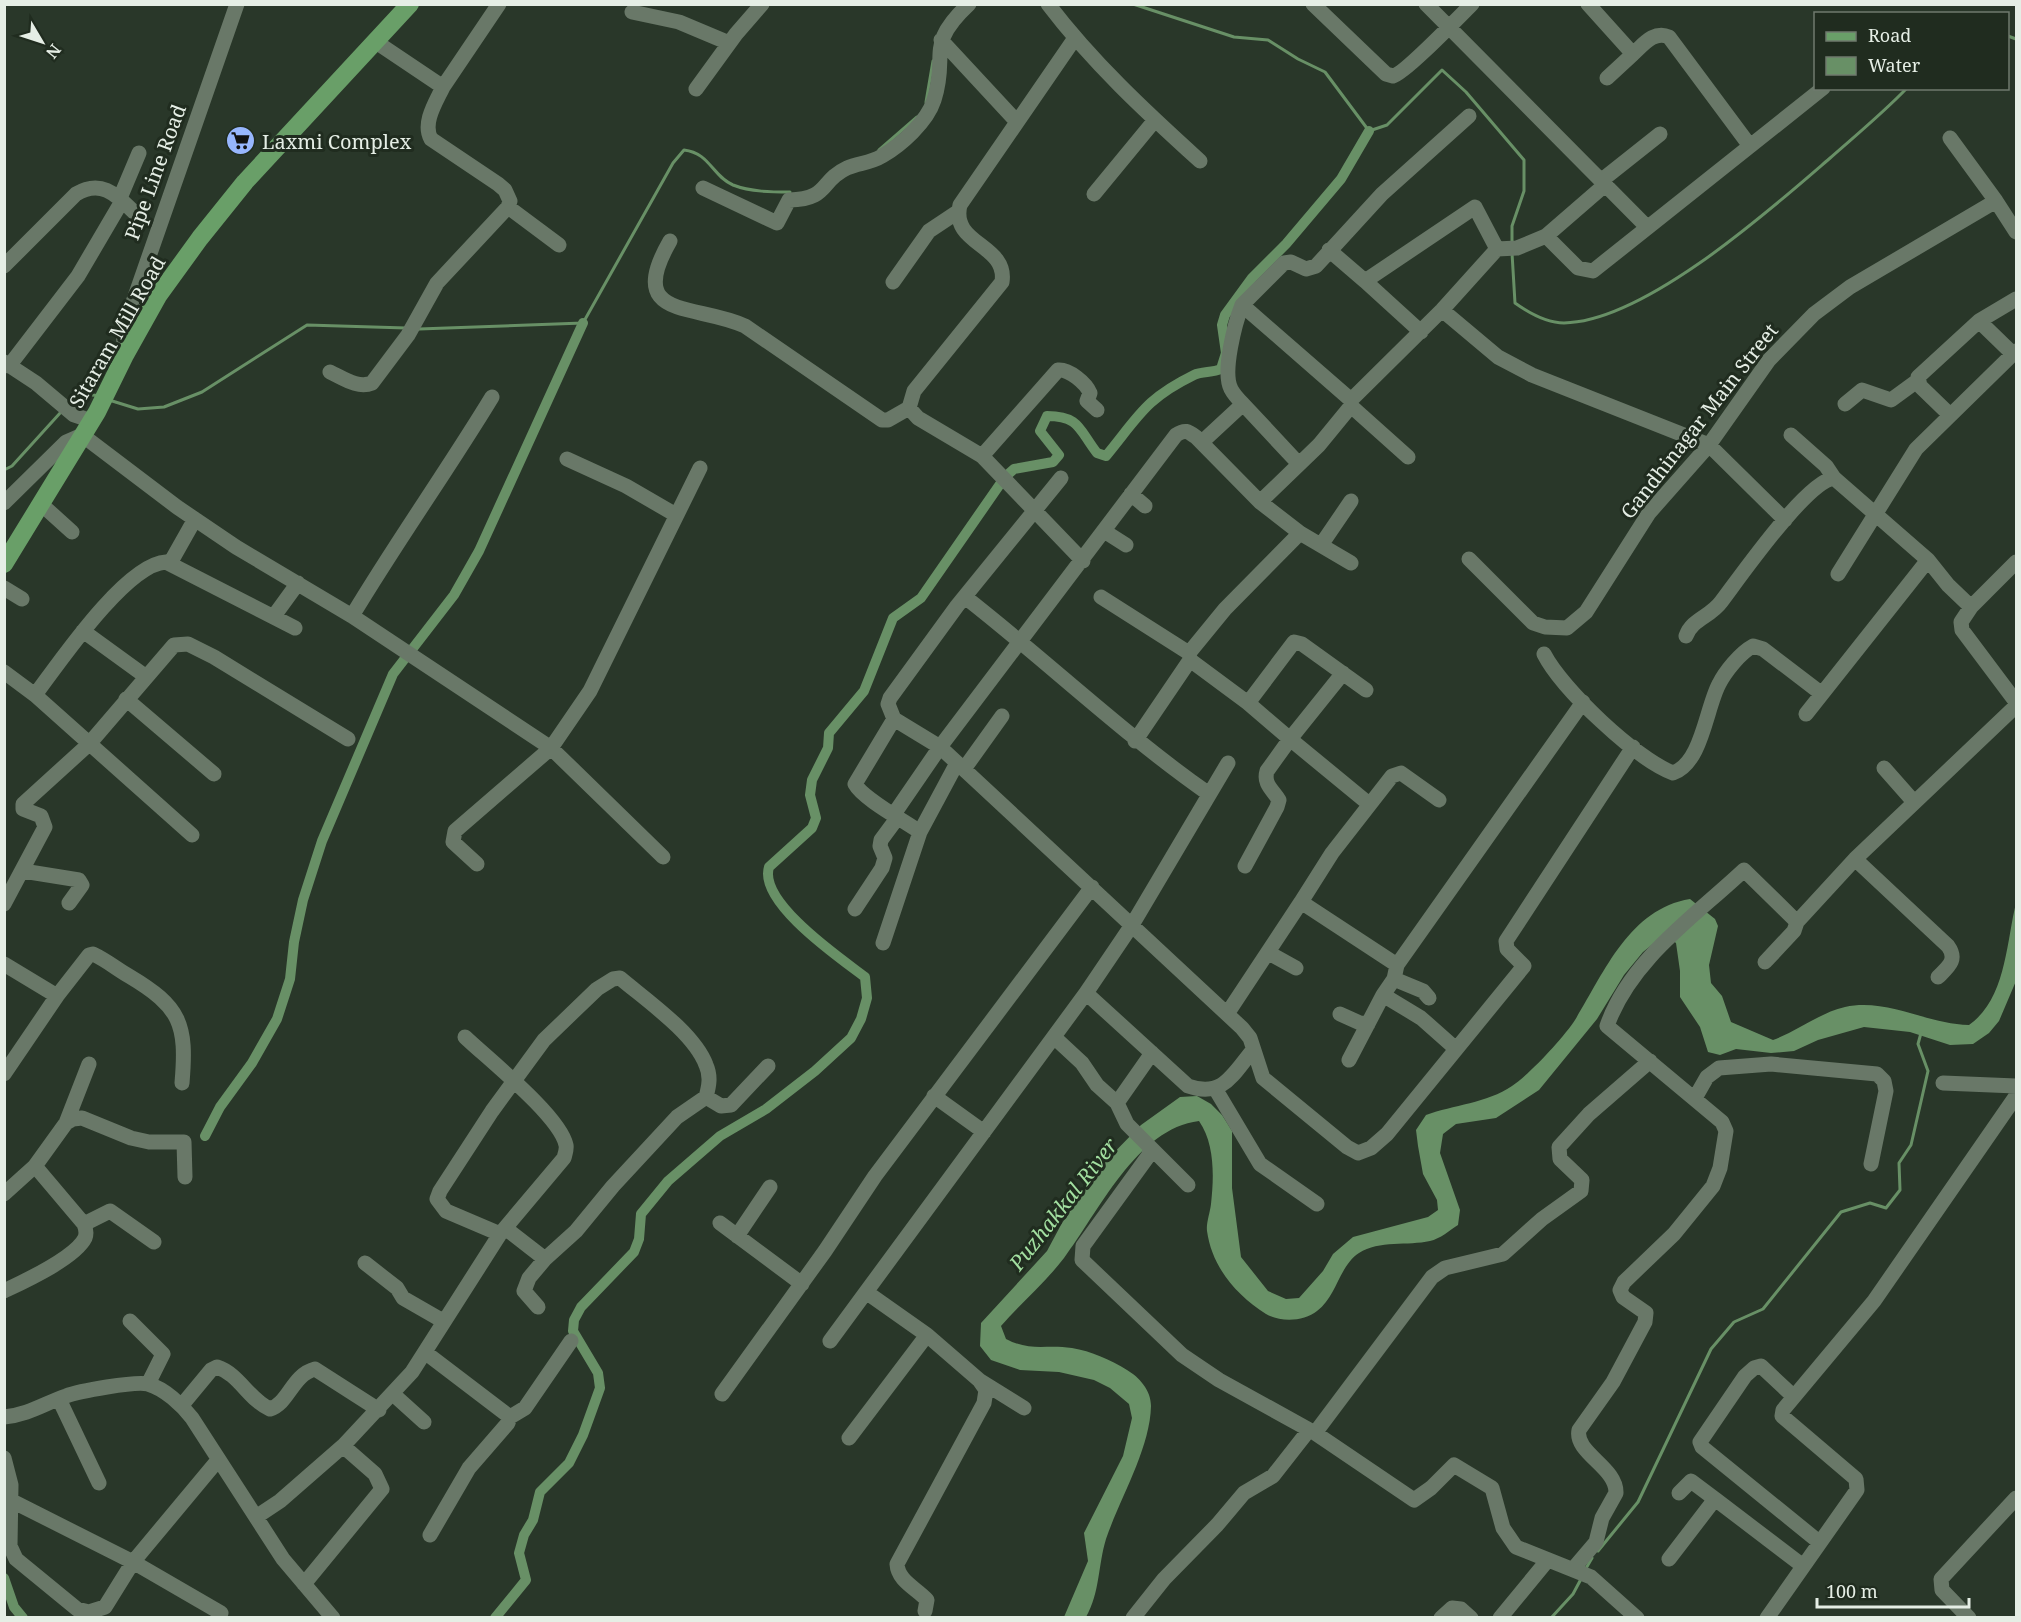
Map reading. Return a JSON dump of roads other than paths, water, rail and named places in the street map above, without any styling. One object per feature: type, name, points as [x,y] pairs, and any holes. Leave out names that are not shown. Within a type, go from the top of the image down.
[{"type":"main road","name":"Sitaram Mill Road","points":[[4,564],[90,423],[158,296],[200,238],[245,182],[410,4]]},
{"type":"street","name":"Pipe Line Road","points":[[125,355],[123,331],[237,4]]},
{"type":"street","points":[[330,372],[358,385],[372,383],[412,329],[447,270],[508,207],[510,201],[505,190],[432,139],[428,133],[429,118],[443,87],[499,4]]},
{"type":"street","points":[[696,89],[729,43],[762,4]]},
{"type":"street","points":[[703,188],[774,222],[779,222],[789,200],[815,197],[840,172],[883,156],[917,126],[934,102],[941,40],[952,21],[969,4]]},
{"type":"street","points":[[1048,4],[1075,38],[1155,120],[1200,160]]},
{"type":"street","points":[[1314,4],[1386,74],[1394,76],[1408,68],[1472,4]]},
{"type":"street","points":[[1426,4],[1647,227]]},
{"type":"street","points":[[1588,4],[1633,54]]},
{"type":"street","points":[[632,12],[679,22],[729,43]]},
{"type":"street","points":[[1606,78],[1655,35],[1662,34],[1669,37],[1750,146]]},
{"type":"street","points":[[670,241],[654,275],[656,290],[663,301],[683,309],[729,319],[745,326],[882,420],[888,420],[909,408],[914,391],[1002,282],[1004,270],[997,259],[963,230],[957,217],[958,211],[1075,38]]},
{"type":"street","points":[[941,40],[1017,122]]},
{"type":"street","points":[[376,42],[443,87]]},
{"type":"street","points":[[1546,236],[1578,268],[1585,271],[1600,267],[1820,90]]},
{"type":"street","points":[[1299,464],[1231,389],[1228,374],[1232,338],[1242,305],[1284,263],[1291,262],[1310,269],[1382,194],[1469,116]]},
{"type":"street","points":[[1094,194],[1155,120]]},
{"type":"street","points":[[1260,502],[1299,464],[1351,403],[1505,248],[1546,236],[1660,134]]},
{"type":"street","points":[[1950,138],[2016,232]]},
{"type":"street","points":[[139,153],[121,200],[78,276],[7,364],[55,398],[74,415],[90,423],[195,519],[352,616],[551,748],[663,857]]},
{"type":"street","points":[[4,266],[76,194],[87,187],[101,188],[121,200],[137,215]]},
{"type":"street","name":"Gandhinagar Main Street","points":[[1469,559],[1533,622],[1545,627],[1567,628],[1586,612],[1649,513],[1709,445],[1769,360],[1814,315],[1850,287],[1996,201]]},
{"type":"street","points":[[508,207],[559,245]]},
{"type":"street","points":[[1365,281],[1475,207],[1505,248]]},
{"type":"street","points":[[893,282],[929,231],[958,211]]},
{"type":"street","points":[[1329,250],[1421,332]]},
{"type":"street","points":[[1845,404],[1862,390],[1891,400],[1917,381],[1952,343],[1979,321],[2016,299]]},
{"type":"street","points":[[1242,305],[1408,457]]},
{"type":"street","points":[[1442,310],[1498,357],[1515,366],[1709,445],[1785,520]]},
{"type":"street","points":[[1838,574],[1916,449],[2015,352],[1979,321]]},
{"type":"street","points":[[982,456],[1058,370],[1066,370],[1086,386],[1090,393],[1087,400],[1097,410]]},
{"type":"street","points":[[1917,381],[1950,415]]},
{"type":"street","points":[[352,616],[394,546],[447,471],[492,397]]},
{"type":"street","points":[[1202,442],[1243,404]]},
{"type":"street","points":[[909,408],[918,418],[982,456],[1083,561]]},
{"type":"street","points":[[4,503],[66,442],[90,423]]},
{"type":"street","points":[[855,909],[882,868],[885,858],[880,846],[881,840],[940,747],[1083,561],[1176,435],[1182,431],[1189,431],[1260,502],[1300,533],[1351,564]]},
{"type":"street","points":[[1791,435],[1826,466],[1834,478],[1877,513],[1928,560],[1948,585],[1971,607]]},
{"type":"street","points":[[567,459],[626,486],[676,515]]},
{"type":"street","points":[[477,864],[453,842],[455,831],[551,748],[590,691],[619,630],[661,553],[676,515],[700,468]]},
{"type":"street","points":[[1061,478],[965,597],[890,698],[889,709],[894,719],[940,747],[1227,1014],[1250,1038],[1252,1050],[1263,1078],[1358,1153],[1371,1148],[1387,1134],[1524,966],[1507,948],[1506,941],[1633,747]]},
{"type":"street","points":[[1686,636],[1694,622],[1712,613],[1785,520],[1822,483],[1834,478]]},
{"type":"street","points":[[1131,494],[1145,506]]},
{"type":"street","points":[[1321,545],[1351,501]]},
{"type":"street","points":[[41,504],[72,532]]},
{"type":"street","points":[[173,565],[173,558],[195,519]]},
{"type":"street","points":[[1104,531],[1126,545]]},
{"type":"street","points":[[1135,741],[1190,656],[1225,609],[1300,533]]},
{"type":"street","points":[[1806,714],[1928,560]]},
{"type":"street","points":[[35,695],[83,631],[146,568],[156,562],[173,565],[295,628]]},
{"type":"street","points":[[1765,962],[1794,931],[1797,922],[1855,859],[2016,704],[1962,630],[1961,622],[1971,607],[2016,562]]},
{"type":"street","points":[[274,616],[298,583]]},
{"type":"street","points":[[4,588],[22,600]]},
{"type":"street","points":[[965,597],[1020,640],[1135,741],[1209,795]]},
{"type":"street","points":[[1101,597],[1190,656],[1368,804]]},
{"type":"street","points":[[83,631],[145,676]]},
{"type":"street","points":[[1248,703],[1294,642],[1302,644],[1366,690]]},
{"type":"street","points":[[4,904],[45,826],[41,816],[16,805],[89,744],[145,676],[174,645],[188,644],[249,676],[348,738]]},
{"type":"street","points":[[1544,654],[1552,669],[1583,702],[1633,747],[1673,773],[1680,771],[1692,757],[1719,682],[1753,646],[1763,649],[1822,693]]},
{"type":"street","points":[[4,672],[35,695],[192,835]]},
{"type":"street","points":[[1245,866],[1279,800],[1268,786],[1265,778],[1266,771],[1343,673]]},
{"type":"street","points":[[126,699],[214,774]]},
{"type":"street","points":[[1349,1060],[1395,972],[1583,702]]},
{"type":"street","points":[[883,943],[920,832],[960,766],[1002,716]]},
{"type":"street","points":[[894,719],[855,784],[859,790],[920,832]]},
{"type":"street","points":[[830,1341],[1086,993],[1132,925],[1228,763]]},
{"type":"street","points":[[1884,768],[1914,802]]},
{"type":"street","points":[[1227,1014],[1368,804],[1396,773],[1412,779],[1439,800]]},
{"type":"street","points":[[1855,859],[1953,953],[1952,963],[1938,977]]},
{"type":"street","points":[[1582,1573],[1600,1535],[1602,1518],[1616,1493],[1616,1487],[1607,1472],[1577,1437],[1579,1430],[1613,1382],[1646,1322],[1646,1313],[1623,1297],[1620,1290],[1624,1282],[1674,1234],[1713,1186],[1720,1168],[1726,1131],[1722,1122],[1695,1098],[1607,1026],[1616,1000],[1651,956],[1707,901],[1744,870],[1797,922]]},
{"type":"street","points":[[23,871],[79,880],[82,885],[80,890],[69,903]]},
{"type":"street","points":[[722,1394],[802,1284],[875,1176],[1092,887]]},
{"type":"street","points":[[1301,902],[1423,991],[1429,998]]},
{"type":"street","points":[[1269,952],[1296,968]]},
{"type":"street","points":[[4,1074],[10,1054],[89,955],[93,954],[144,985],[165,1000],[175,1011],[181,1029],[182,1083]]},
{"type":"street","points":[[4,964],[57,996]]},
{"type":"street","points":[[538,1307],[524,1291],[529,1278],[545,1259],[576,1232],[613,1186],[677,1117],[706,1097],[710,1082],[706,1065],[691,1040],[620,978],[613,979],[597,989],[551,1033],[492,1111],[437,1199],[446,1212],[502,1231],[545,1259]]},
{"type":"street","points":[[1086,993],[1188,1086],[1204,1092],[1216,1090],[1252,1050]]},
{"type":"street","points":[[1383,995],[1421,1018],[1456,1049]]},
{"type":"street","points":[[1340,1014],[1368,1024]]},
{"type":"street","points":[[256,1517],[280,1501],[344,1446],[393,1394],[426,1353],[443,1321],[502,1231],[564,1158],[567,1147],[563,1137],[539,1106],[465,1037]]},
{"type":"street","points":[[1054,1037],[1082,1063],[1096,1085],[1117,1103],[1127,1124],[1188,1185]]},
{"type":"street","points":[[1117,1103],[1152,1053]]},
{"type":"street","points":[[1133,1617],[1157,1587],[1217,1525],[1244,1493],[1274,1476],[1432,1277],[1445,1268],[1503,1254],[1542,1219],[1581,1191],[1582,1180],[1560,1159],[1559,1147],[1589,1114],[1650,1061]]},
{"type":"street","points":[[4,1194],[35,1166],[66,1123],[89,1064]]},
{"type":"street","points":[[1695,1098],[1707,1077],[1719,1068],[1771,1064],[1877,1074],[1884,1081],[1886,1091],[1871,1164]]},
{"type":"street","points":[[706,1097],[721,1106],[731,1105],[768,1066]]},
{"type":"street","points":[[1943,1083],[2016,1086]]},
{"type":"street","points":[[1216,1090],[1260,1164],[1317,1204]]},
{"type":"street","points":[[934,1096],[984,1132]]},
{"type":"street","points":[[1767,1617],[1857,1490],[1856,1479],[1782,1416],[1783,1410],[1874,1301],[2016,1096]]},
{"type":"street","points":[[66,1123],[82,1118],[131,1138],[149,1142],[184,1142],[185,1178]]},
{"type":"street","points":[[1150,1148],[1149,1155],[1083,1246],[1082,1260],[1182,1355],[1220,1380],[1312,1431],[1414,1500],[1431,1488],[1454,1465],[1492,1488],[1503,1528],[1516,1547],[1582,1573],[1637,1617]]},
{"type":"street","points":[[4,1291],[50,1267],[74,1250],[85,1239],[87,1232],[84,1224],[35,1166]]},
{"type":"street","points":[[737,1236],[770,1187]]},
{"type":"street","points":[[84,1224],[110,1211],[154,1242]]},
{"type":"street","points":[[720,1224],[802,1284]]},
{"type":"street","points":[[365,1263],[397,1288],[402,1298],[443,1321]]},
{"type":"street","points":[[866,1292],[927,1335],[980,1380],[1024,1408]]},
{"type":"street","points":[[130,1321],[153,1342],[163,1357],[148,1384]]},
{"type":"street","points":[[849,1438],[927,1335]]},
{"type":"street","points":[[430,1535],[469,1468],[508,1424],[510,1417],[525,1408],[571,1341]]},
{"type":"street","points":[[426,1353],[510,1417]]},
{"type":"street","points":[[1793,1396],[1761,1366],[1754,1368],[1745,1376],[1700,1442],[1702,1447],[1819,1542]]},
{"type":"street","points":[[182,1406],[211,1370],[217,1367],[243,1385],[262,1406],[270,1409],[280,1402],[294,1383],[308,1371],[315,1369],[379,1410]]},
{"type":"street","points":[[925,1611],[927,1600],[902,1578],[897,1571],[897,1564],[984,1402],[986,1390],[980,1380]]},
{"type":"street","points":[[4,1417],[26,1414],[86,1390],[148,1384],[182,1406],[282,1559],[333,1617]]},
{"type":"street","points":[[393,1394],[424,1422]]},
{"type":"street","points":[[59,1399],[99,1483]]},
{"type":"street","points":[[304,1584],[382,1489],[375,1474],[344,1446]]},
{"type":"street","points":[[4,1458],[10,1485],[10,1546],[16,1559],[77,1609],[98,1611],[105,1607],[134,1562],[218,1460]]},
{"type":"street","points":[[1679,1493],[1691,1481],[1803,1566]]},
{"type":"street","points":[[1969,1617],[1942,1590],[1941,1579],[2016,1498]]},
{"type":"street","points":[[1669,1559],[1715,1499]]},
{"type":"street","points":[[10,1500],[134,1562],[221,1613]]},
{"type":"street","points":[[1500,1617],[1547,1561]]},
{"type":"street","points":[[1441,1617],[1452,1608],[1461,1609],[1471,1617]]},
{"type":"water","points":[[1690,899],[1715,919],[1718,926],[1709,965],[1711,983],[1722,996],[1731,1022],[1773,1040],[1835,1010],[1861,1005],[1892,1008],[1953,1024],[1969,1025],[1991,1001],[1997,986],[2003,970],[2016,903],[2016,981],[1999,1021],[1989,1033],[1973,1044],[1950,1045],[1910,1032],[1864,1027],[1818,1040],[1794,1051],[1771,1053],[1736,1049],[1720,1055],[1708,1052],[1700,1027],[1680,997],[1680,971],[1676,943],[1664,935],[1643,952],[1624,975],[1597,1019],[1539,1090],[1496,1118],[1456,1124],[1443,1134],[1440,1153],[1460,1210],[1458,1225],[1434,1240],[1375,1246],[1359,1253],[1347,1265],[1324,1305],[1312,1315],[1299,1319],[1271,1317],[1266,1314],[1235,1289],[1220,1268],[1210,1244],[1207,1228],[1212,1194],[1211,1150],[1199,1121],[1177,1127],[1157,1139],[1121,1175],[1057,1267],[1001,1326],[1006,1339],[1015,1343],[1031,1347],[1079,1349],[1114,1363],[1140,1380],[1149,1395],[1151,1406],[1146,1439],[1106,1539],[1091,1608],[1086,1617],[1064,1617],[1088,1561],[1084,1533],[1123,1456],[1132,1418],[1129,1404],[1110,1388],[1094,1380],[1059,1372],[1020,1370],[991,1360],[980,1346],[981,1323],[1047,1251],[1062,1223],[1099,1168],[1141,1125],[1180,1097],[1197,1096],[1211,1104],[1222,1115],[1232,1131],[1232,1188],[1241,1257],[1268,1291],[1286,1299],[1299,1298],[1323,1271],[1333,1254],[1353,1237],[1428,1217],[1438,1210],[1437,1200],[1423,1174],[1418,1146],[1416,1130],[1426,1115],[1492,1096],[1519,1081],[1570,1027],[1608,964],[1634,929],[1669,905]]},
{"type":"waterway","points":[[1133,4],[1234,37],[1268,40],[1298,59],[1325,72],[1369,131],[1387,125],[1442,70],[1466,92],[1524,160],[1524,191],[1512,226],[1512,243]]},
{"type":"waterway","points":[[2009,36],[2016,39]]},
{"type":"waterway","points":[[926,102],[933,61]]},
{"type":"waterway","points":[[1512,253],[1515,303],[1538,317],[1564,323],[1596,318],[1631,304],[1704,260],[1740,233],[1829,159],[1905,90]]},
{"type":"waterway","points":[[879,150],[917,117]]},
{"type":"waterway","points":[[495,1618],[526,1580],[519,1553],[524,1535],[533,1520],[540,1492],[569,1463],[583,1435],[600,1388],[598,1373],[573,1331],[574,1320],[581,1307],[634,1252],[639,1239],[641,1214],[668,1181],[720,1136],[766,1109],[815,1071],[851,1038],[861,1019],[867,998],[865,977],[821,943],[788,912],[776,896],[769,881],[769,867],[812,828],[816,818],[810,795],[812,780],[828,748],[829,733],[864,691],[893,618],[921,598],[1005,477],[1014,469],[1053,462],[1059,455],[1040,431],[1047,416],[1073,422],[1097,453],[1106,456],[1135,419],[1164,392],[1194,375],[1221,369],[1226,353],[1222,325],[1225,315],[1252,278],[1286,244],[1341,179],[1369,131]]},
{"type":"waterway","points":[[419,329],[583,323],[673,163],[684,150],[700,155],[720,176],[733,185],[769,192],[790,192]]},
{"type":"waterway","points":[[205,1136],[220,1107],[252,1063],[277,1019],[290,979],[294,942],[303,900],[322,841],[393,674],[454,595],[479,551],[583,323]]},
{"type":"waterway","points":[[109,400],[138,409],[164,407],[202,392],[307,325],[406,328]]},
{"type":"waterway","points":[[68,405],[78,398],[98,396]]},
{"type":"waterway","points":[[4,470],[12,466],[61,412]]},
{"type":"waterway","points":[[1598,1551],[1638,1502],[1711,1349],[1734,1322],[1763,1309],[1841,1212],[1870,1203],[1886,1208],[1900,1190],[1899,1163],[1911,1145],[1928,1071],[1918,1044],[1921,1033]]},
{"type":"waterway","points":[[1585,1570],[1592,1558]]},
{"type":"waterway","points":[[4,1578],[14,1607],[23,1618]]},
{"type":"waterway","points":[[1551,1618],[1573,1594],[1581,1579]]},
{"type":"place","name":"Laxmi Complex","points":[[241,141]]},
{"type":"water label","name":"Puzhakkal River","points":[[1063,1204]]}]
